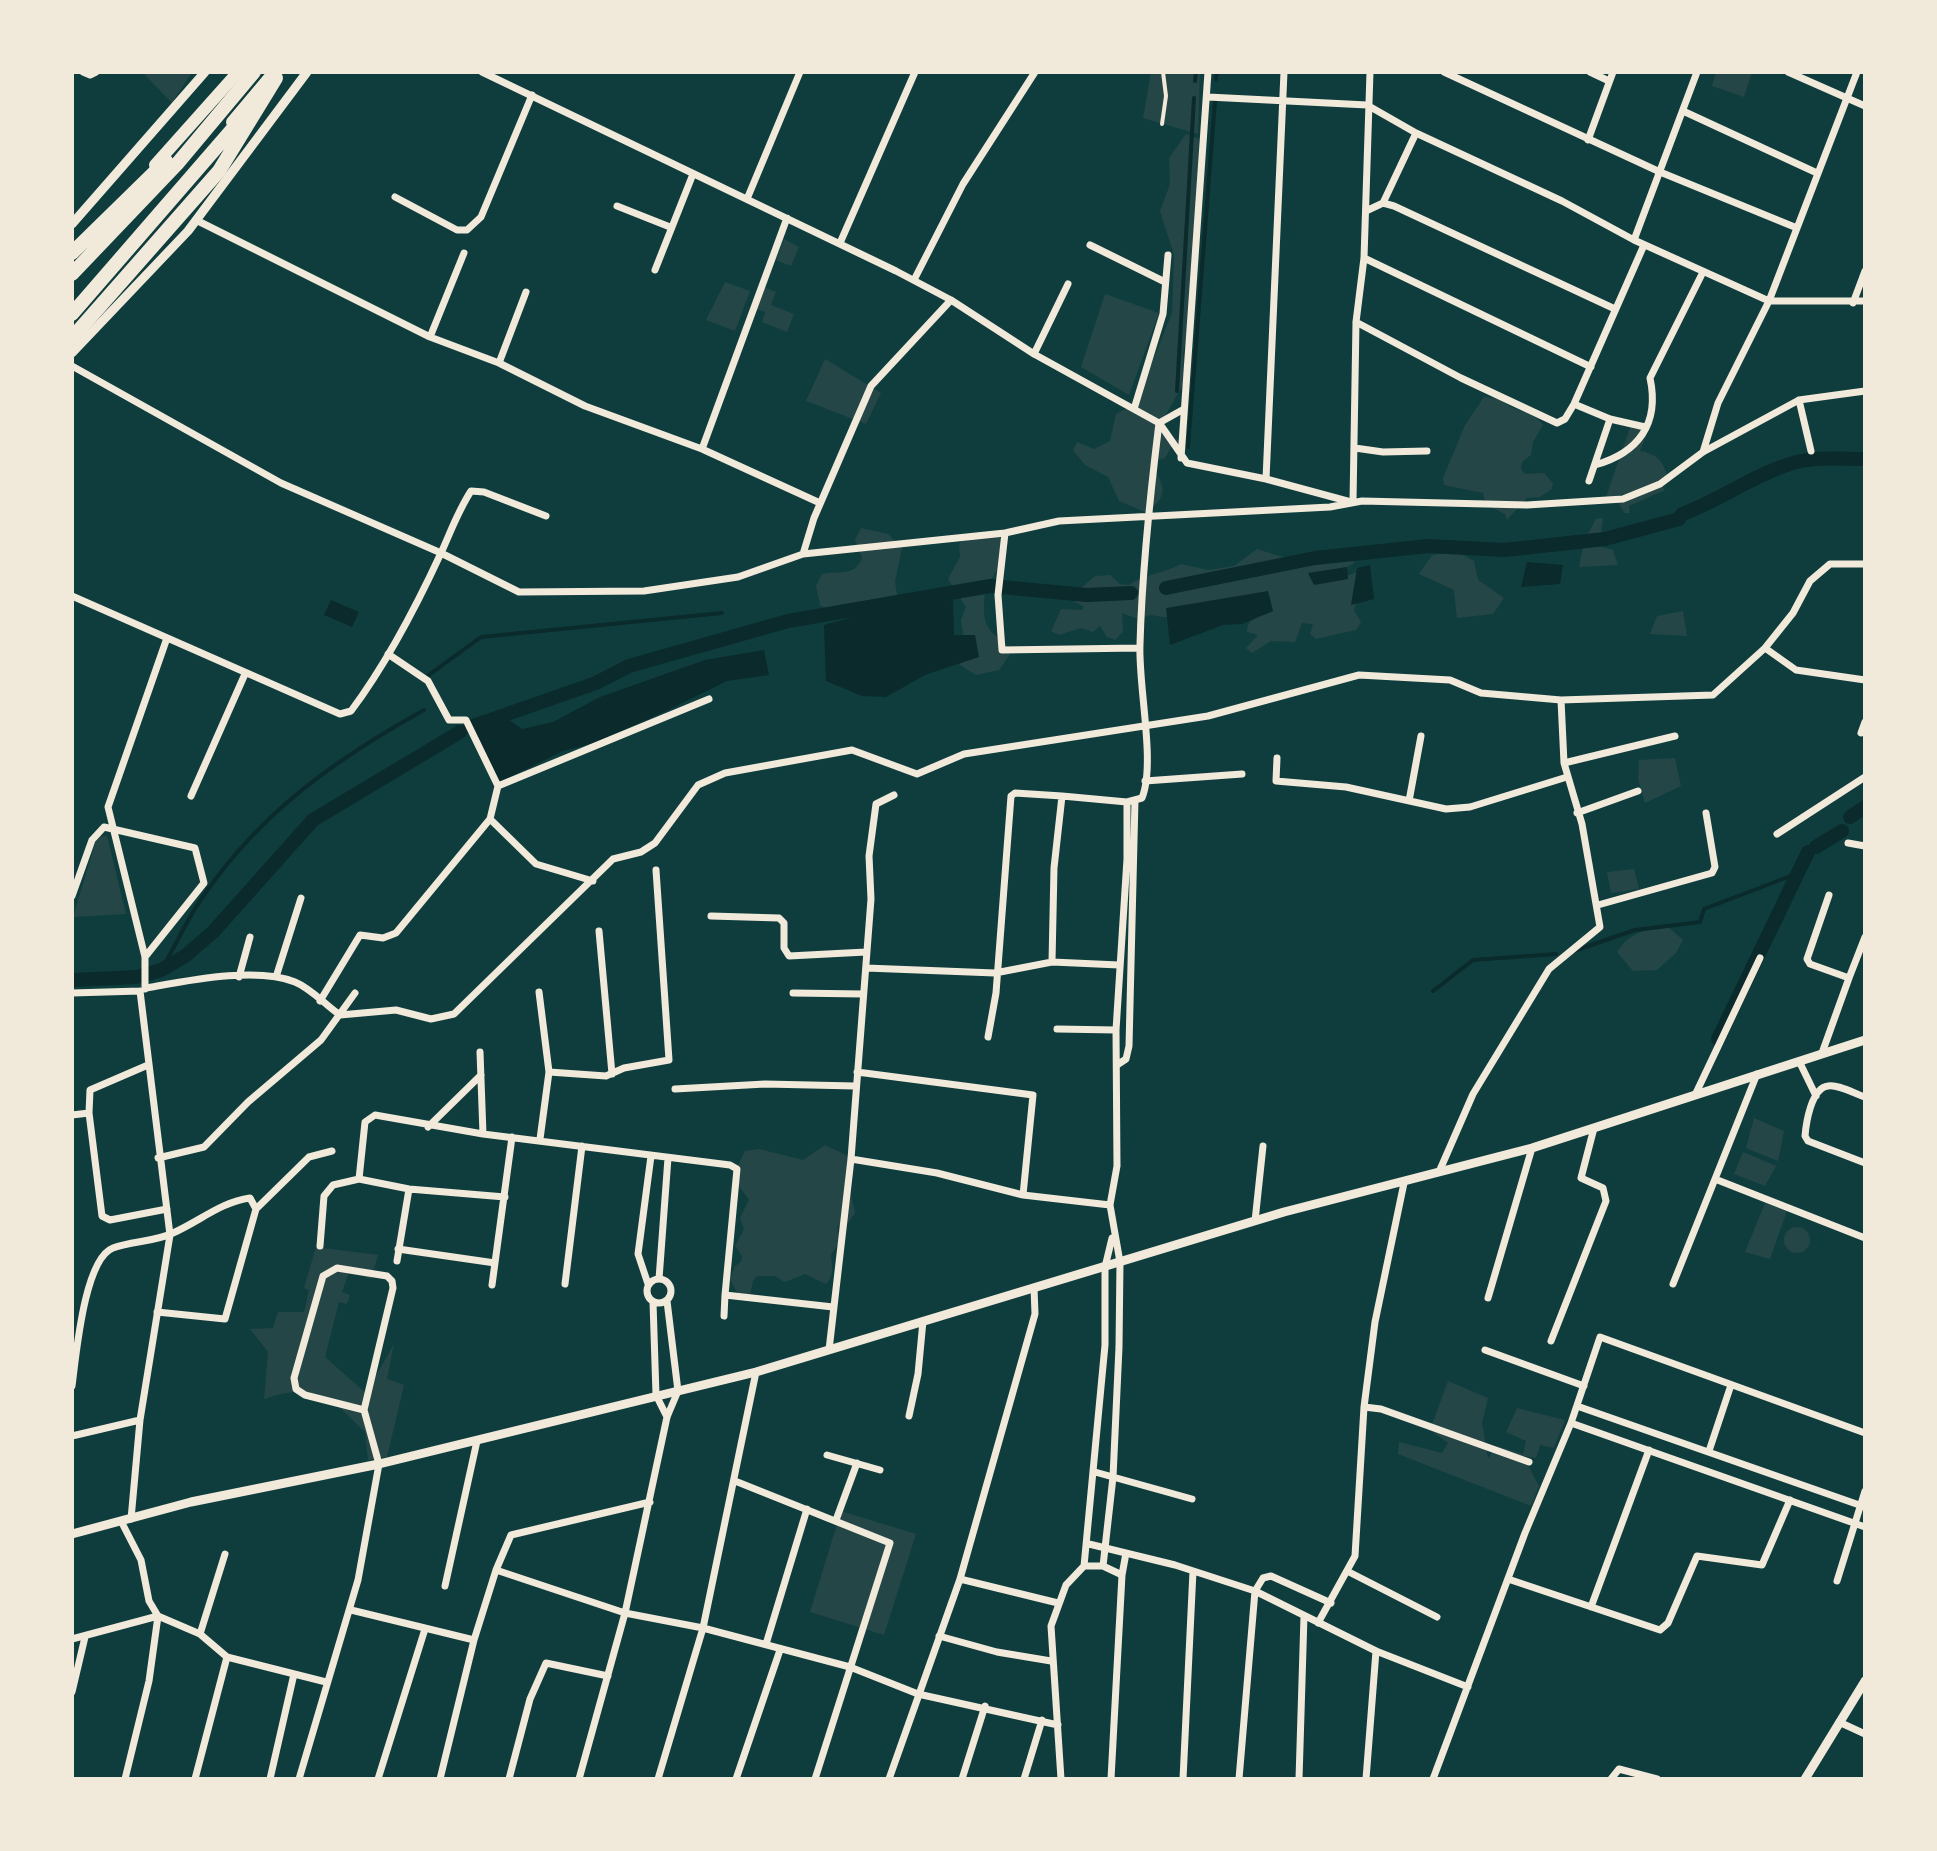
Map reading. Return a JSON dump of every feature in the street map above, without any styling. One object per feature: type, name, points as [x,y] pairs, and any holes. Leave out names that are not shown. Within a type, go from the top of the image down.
[{"type":"highway","points":[[72,254],[238,72]]},
{"type":"highway","points":[[72,254],[254,72]]},
{"type":"highway","points":[[72,274],[177,164],[254,72]]},
{"type":"highway","points":[[72,307],[277,74]]},
{"type":"highway","points":[[72,314],[277,74]]},
{"type":"highway","points":[[72,338],[219,171],[277,74]]},
{"type":"street","points":[[83,72],[96,72]]},
{"type":"street","points":[[72,224],[205,72]]},
{"type":"street","points":[[72,353],[196,220],[307,72]]},
{"type":"street","points":[[482,72],[840,243],[951,300],[1034,354],[1159,423],[1187,463],[1266,479],[1353,502]]},
{"type":"street","points":[[747,199],[800,72]]},
{"type":"street","points":[[840,243],[915,72]]},
{"type":"street","points":[[914,280],[963,184],[1035,72]]},
{"type":"street","points":[[1181,458],[1208,72]]},
{"type":"street","points":[[1266,479],[1284,72]]},
{"type":"street","points":[[1353,502],[1356,322],[1364,258],[1370,72]]},
{"type":"street","points":[[1444,72],[1660,172],[1797,228]]},
{"type":"street","points":[[1590,72],[1609,81]]},
{"type":"street","points":[[1588,140],[1613,72]]},
{"type":"street","points":[[1634,240],[1697,72]]},
{"type":"street","points":[[1788,72],[1865,106]]},
{"type":"street","points":[[1703,452],[1722,394],[1769,301],[1857,72]]},
{"type":"street","points":[[395,197],[457,230],[467,230],[481,217],[532,95]]},
{"type":"street","points":[[1208,97],[1367,105],[1416,133],[1562,201],[1644,245],[1769,301],[1865,301]]},
{"type":"street","points":[[1683,111],[1817,173]]},
{"type":"street","points":[[1366,211],[1383,203],[1416,133]]},
{"type":"street","points":[[655,270],[693,174]]},
{"type":"street","points":[[1383,203],[1615,309]]},
{"type":"street","points":[[617,206],[670,227]]},
{"type":"street","points":[[702,449],[787,218]]},
{"type":"street","points":[[196,220],[430,337],[499,363],[585,406],[702,449],[820,503]]},
{"type":"street","points":[[1090,245],[1165,282]]},
{"type":"street","points":[[1356,322],[1461,378],[1557,423],[1565,419],[1574,404],[1644,245]]},
{"type":"street","points":[[430,337],[464,253]]},
{"type":"street","points":[[1134,409],[1163,314],[1168,255]]},
{"type":"street","points":[[1364,258],[1591,367]]},
{"type":"street","points":[[1853,303],[1865,271]]},
{"type":"street","points":[[1595,465],[1619,458],[1635,447],[1645,427],[1654,394],[1650,378],[1703,272]]},
{"type":"street","points":[[1034,354],[1068,284]]},
{"type":"street","points":[[499,363],[526,292]]},
{"type":"street","points":[[803,554],[820,503],[876,377],[951,300]]},
{"type":"street","points":[[72,366],[281,483],[441,553],[519,592],[644,591],[738,577],[803,554],[1005,533],[1059,521],[1353,502],[1527,505],[1623,499],[1660,484],[1703,452],[1799,400],[1865,391]]},
{"type":"street","points":[[1799,400],[1811,451]]},
{"type":"street","points":[[1574,404],[1610,419],[1645,427]]},
{"type":"street","points":[[1159,423],[1183,409]]},
{"type":"street","points":[[1589,481],[1610,419]]},
{"type":"street","points":[[988,1037],[1011,796],[1015,793],[1131,801],[1142,798],[1147,736],[1143,724],[1139,648],[1148,516],[1159,423]]},
{"type":"street","points":[[1355,448],[1427,451]]},
{"type":"street","points":[[72,596],[340,714],[351,711],[388,654],[441,553],[456,514],[471,491],[484,492],[546,516]]},
{"type":"street","points":[[1005,533],[998,595],[1002,650],[1139,648]]},
{"type":"street","points":[[72,993],[143,990],[239,977],[276,977],[305,987],[340,1015],[396,1010],[431,1019],[454,1014],[613,859],[641,852],[655,843],[698,785],[725,773],[852,750],[917,774],[964,754],[1208,716],[1359,675],[1450,680],[1481,693],[1561,700],[1713,695],[1765,648],[1793,613],[1810,581],[1830,564],[1865,564]]},
{"type":"street","points":[[167,638],[108,804],[145,961],[143,990],[148,1065],[170,1235],[126,1520],[141,1560],[149,1601],[158,1616],[200,1634],[227,1657],[326,1682]]},
{"type":"street","points":[[1765,648],[1796,670],[1865,680]]},
{"type":"street","points":[[320,1001],[360,935],[383,938],[396,933],[490,819],[498,786],[466,720],[449,720],[428,681],[388,654]]},
{"type":"street","points":[[191,796],[245,674]]},
{"type":"street","points":[[498,786],[709,699]]},
{"type":"street","points":[[1438,1173],[1473,1094],[1549,969],[1557,958],[1599,930],[1598,905],[1564,763],[1561,700]]},
{"type":"street","points":[[1861,733],[1865,722]]},
{"type":"street","points":[[1409,801],[1421,736]]},
{"type":"street","points":[[1564,763],[1675,736]]},
{"type":"street","points":[[1277,758],[1276,781],[1346,787],[1446,809],[1470,807],[1567,777]]},
{"type":"street","points":[[1145,781],[1242,774]]},
{"type":"street","points":[[1777,834],[1865,777]]},
{"type":"street","points":[[1577,813],[1638,791]]},
{"type":"street","points":[[829,1350],[851,1159],[871,899],[871,823],[876,804],[894,795]]},
{"type":"street","points":[[1052,962],[1054,868],[1062,796]]},
{"type":"street","points":[[1103,1566],[1113,1477],[1114,1395],[1119,1347],[1120,1262],[1113,1236],[1110,1205],[1117,1166],[1116,1030],[1131,801]]},
{"type":"street","points":[[1117,1065],[1126,1059],[1129,1046],[1131,801]]},
{"type":"street","points":[[1598,905],[1712,873],[1715,867],[1706,813]]},
{"type":"street","points":[[490,819],[536,864],[593,881]]},
{"type":"street","points":[[72,896],[92,840],[104,827],[195,848],[204,883],[145,961]]},
{"type":"street","points":[[1848,843],[1865,846]]},
{"type":"street","points":[[549,1072],[612,1074],[624,1068],[664,1064],[671,1056],[656,870]]},
{"type":"street","points":[[1829,895],[1807,959],[1810,964],[1849,978]]},
{"type":"street","points":[[276,977],[301,898]]},
{"type":"street","points":[[711,916],[781,919],[784,948],[789,956],[866,952]]},
{"type":"street","points":[[599,931],[612,1074]]},
{"type":"street","points":[[239,977],[250,937]]},
{"type":"street","points":[[1822,1053],[1865,937]]},
{"type":"street","points":[[1696,1093],[1760,958]]},
{"type":"street","points":[[866,968],[995,973],[1052,962],[1119,965]]},
{"type":"street","points":[[539,992],[549,1072],[540,1139]]},
{"type":"street","points":[[158,1158],[204,1147],[248,1102],[321,1040],[355,993]]},
{"type":"street","points":[[793,993],[863,994]]},
{"type":"street","points":[[1057,1029],[1116,1030]]},
{"type":"street","points":[[72,1534],[191,1502],[379,1464],[756,1372],[1255,1221],[1532,1148],[1758,1072],[1865,1040]]},
{"type":"street","points":[[480,1052],[483,1134]]},
{"type":"street","points":[[1799,1061],[1816,1096]]},
{"type":"street","points":[[148,1065],[90,1090],[89,1113],[102,1216],[110,1220],[167,1209]]},
{"type":"street","points":[[857,1072],[1033,1095],[1023,1195]]},
{"type":"street","points":[[1673,1284],[1758,1072]]},
{"type":"street","points":[[428,1127],[481,1075]]},
{"type":"street","points":[[675,1089],[765,1084],[855,1086]]},
{"type":"street","points":[[1865,1097],[1827,1086],[1816,1096],[1806,1126],[1808,1141],[1865,1163]]},
{"type":"street","points":[[72,1115],[89,1113]]},
{"type":"street","points":[[359,1179],[367,1117],[375,1115],[428,1127],[724,1163],[737,1169],[724,1316]]},
{"type":"street","points":[[1551,1341],[1606,1201],[1603,1188],[1581,1178],[1594,1128]]},
{"type":"street","points":[[492,1285],[512,1137]]},
{"type":"street","points":[[565,1284],[582,1146]]},
{"type":"street","points":[[1255,1221],[1263,1146]]},
{"type":"street","points":[[1488,1298],[1532,1148]]},
{"type":"street","points":[[157,1312],[225,1319],[256,1209],[309,1157],[332,1151]]},
{"type":"street","points":[[651,1156],[638,1254],[648,1284],[646,1292],[653,1302],[656,1395],[667,1417]]},
{"type":"street","points":[[659,1279],[668,1158]]},
{"type":"street","points":[[851,1159],[937,1173],[1023,1195],[1110,1205]]},
{"type":"street","points":[[320,1246],[325,1193],[336,1183],[359,1179],[409,1189],[505,1197]]},
{"type":"street","points":[[1715,1179],[1865,1238]]},
{"type":"street","points":[[1318,1623],[1349,1572],[1355,1556],[1364,1407],[1375,1322],[1404,1183]]},
{"type":"street","points":[[397,1261],[409,1189]]},
{"type":"street","points":[[72,1386],[76,1321],[97,1261],[110,1249],[170,1235],[230,1201],[250,1198],[256,1209]]},
{"type":"street","points":[[1061,1779],[1049,1637],[1058,1603],[1066,1585],[1084,1566],[1089,1544],[1105,1345],[1105,1267],[1113,1236]]},
{"type":"street","points":[[398,1249],[495,1263]]},
{"type":"street","points":[[299,1779],[326,1682],[351,1610],[379,1464],[364,1410],[392,1281],[387,1276],[337,1268],[323,1276],[317,1291],[294,1378],[296,1389],[305,1395],[364,1410]]},
{"type":"street","points":[[648,1284],[659,1279]]},
{"type":"street","points":[[579,1779],[625,1613],[667,1417],[678,1391],[667,1301],[671,1287],[659,1279]]},
{"type":"street","points":[[889,1779],[960,1579],[1035,1314],[1034,1288]]},
{"type":"street","points":[[725,1295],[833,1307]]},
{"type":"street","points":[[653,1302],[667,1301]]},
{"type":"street","points":[[909,1416],[918,1374],[923,1321]]},
{"type":"street","points":[[1433,1779],[1571,1423],[1600,1337],[1865,1433]]},
{"type":"street","points":[[1485,1350],[1584,1386]]},
{"type":"street","points":[[658,1779],[703,1628],[756,1372]]},
{"type":"street","points":[[1709,1451],[1731,1385]]},
{"type":"street","points":[[1099,1394],[1114,1395]]},
{"type":"street","points":[[1577,1406],[1863,1506]]},
{"type":"street","points":[[1364,1407],[1381,1409],[1529,1462]]},
{"type":"street","points":[[72,1436],[140,1420]]},
{"type":"street","points":[[1571,1423],[1865,1527]]},
{"type":"street","points":[[445,1586],[477,1441]]},
{"type":"street","points":[[1591,1607],[1649,1450]]},
{"type":"street","points":[[827,1455],[880,1470]]},
{"type":"street","points":[[836,1520],[857,1463]]},
{"type":"street","points":[[1095,1472],[1192,1499]]},
{"type":"street","points":[[735,1481],[888,1541],[891,1549],[815,1779]]},
{"type":"street","points":[[1837,1581],[1853,1523],[1863,1506],[1865,1491]]},
{"type":"street","points":[[1508,1579],[1664,1628],[1697,1556],[1702,1553],[1757,1567],[1762,1565],[1790,1500]]},
{"type":"street","points":[[440,1779],[474,1640],[496,1570],[511,1535],[650,1502]]},
{"type":"street","points":[[766,1644],[807,1509]]},
{"type":"street","points":[[1089,1544],[1255,1591],[1376,1651],[1468,1687]]},
{"type":"street","points":[[1111,1779],[1122,1575],[1126,1553]]},
{"type":"street","points":[[200,1634],[225,1554]]},
{"type":"street","points":[[1084,1566],[1103,1566],[1122,1575]]},
{"type":"street","points":[[496,1570],[625,1613],[703,1628],[850,1667],[918,1694],[985,1706],[1058,1725]]},
{"type":"street","points":[[1183,1779],[1193,1571]]},
{"type":"street","points":[[1349,1572],[1437,1617]]},
{"type":"street","points":[[1239,1779],[1255,1591],[1263,1578],[1271,1576],[1331,1603]]},
{"type":"street","points":[[960,1579],[1058,1603]]},
{"type":"street","points":[[351,1610],[474,1640]]},
{"type":"street","points":[[72,1639],[158,1616]]},
{"type":"street","points":[[125,1779],[149,1681],[158,1616]]},
{"type":"street","points":[[1299,1779],[1304,1616]]},
{"type":"street","points":[[378,1779],[425,1629]]},
{"type":"street","points":[[939,1636],[997,1652],[1051,1661]]},
{"type":"street","points":[[72,1692],[85,1637]]},
{"type":"street","points":[[736,1779],[780,1650]]},
{"type":"street","points":[[1366,1779],[1376,1651]]},
{"type":"street","points":[[195,1779],[227,1657]]},
{"type":"street","points":[[509,1779],[530,1699],[546,1663],[608,1676]]},
{"type":"street","points":[[270,1779],[294,1674]]},
{"type":"street","points":[[1805,1779],[1864,1686]]},
{"type":"street","points":[[962,1779],[985,1706]]},
{"type":"street","points":[[1024,1779],[1042,1720]]},
{"type":"street","points":[[1839,1722],[1865,1734]]},
{"type":"street","points":[[1611,1779],[1619,1769],[1657,1779]]},
{"type":"lane","points":[[1162,124],[1166,96],[1163,72]]},
{"type":"shaded area","points":[[144,72],[192,72],[172,103],[143,73]]},
{"type":"shaded area","points":[[1151,72],[1200,72],[1198,134],[1143,118]]},
{"type":"shaded area","points":[[1716,72],[1752,72],[1744,97],[1712,86]]},
{"type":"shaded area","points":[[1186,134],[1199,139],[1196,299],[1183,353],[1185,381],[1160,425],[1161,434],[1179,440],[1181,455],[1175,441],[1165,458],[1157,460],[1152,467],[1160,480],[1162,492],[1158,502],[1145,512],[1119,501],[1108,477],[1085,465],[1073,450],[1077,442],[1094,449],[1110,441],[1116,414],[1135,404],[1172,313],[1174,255],[1160,211],[1170,184],[1169,158]]},
{"type":"shaded area","points":[[784,239],[799,247],[791,266],[776,260]]},
{"type":"shaded area","points":[[725,282],[750,291],[735,331],[706,320]]},
{"type":"shaded area","points":[[764,287],[776,292],[771,305],[794,314],[787,332],[762,322],[765,312],[756,309]]},
{"type":"shaded area","points":[[1105,294],[1159,313],[1129,395],[1081,367]]},
{"type":"shaded area","points":[[825,359],[881,393],[866,424],[806,401]]},
{"type":"shaded area","points":[[1484,397],[1501,399],[1543,425],[1533,442],[1531,455],[1522,462],[1521,469],[1525,474],[1544,473],[1553,483],[1552,489],[1540,497],[1527,498],[1507,520],[1505,514],[1486,505],[1483,493],[1444,485],[1443,478],[1465,425]]},
{"type":"shaded area","points":[[1631,425],[1648,431],[1640,451],[1660,460],[1669,481],[1662,486],[1665,490],[1629,506],[1630,513],[1624,513],[1618,502],[1650,491],[1606,497]]},
{"type":"shaded area","points":[[1603,518],[1601,533],[1617,529],[1619,542],[1605,539],[1586,542],[1613,550],[1618,565],[1579,567],[1584,541],[1596,519]]},
{"type":"shaded area","points":[[861,528],[888,534],[902,548],[895,581],[899,609],[873,616],[858,608],[842,615],[842,620],[820,605],[816,586],[822,574],[850,571],[859,564],[862,558],[855,540]]},
{"type":"shaded area","points":[[999,535],[1001,556],[998,569],[986,585],[984,614],[990,630],[1011,653],[999,670],[976,675],[960,665],[964,640],[961,620],[966,607],[948,579],[960,557],[959,544],[963,539]]},
{"type":"shaded area","points":[[1257,549],[1289,559],[1313,553],[1328,558],[1351,556],[1354,563],[1347,567],[1344,577],[1357,572],[1358,596],[1354,610],[1361,622],[1356,630],[1316,639],[1310,634],[1313,624],[1302,623],[1295,642],[1271,641],[1252,653],[1246,648],[1258,635],[1247,632],[1248,627],[1252,620],[1273,611],[1269,600],[1172,618],[1150,615],[1138,619],[1122,613],[1123,632],[1115,640],[1107,637],[1100,626],[1093,632],[1081,628],[1059,635],[1051,631],[1061,609],[1083,610],[1083,606],[1075,602],[1074,594],[1095,576],[1110,575],[1120,584],[1129,585],[1181,564],[1209,570],[1234,566]]},
{"type":"shaded area","points":[[1456,551],[1474,561],[1478,580],[1504,598],[1493,614],[1457,618],[1454,590],[1419,574],[1432,555]]},
{"type":"shaded area","points":[[1527,562],[1563,565],[1560,584],[1521,587]]},
{"type":"shaded area","points":[[1370,565],[1374,599],[1351,605],[1357,568]]},
{"type":"shaded area","points":[[1347,567],[1348,579],[1314,585],[1308,573]]},
{"type":"shaded area","points":[[1268,591],[1273,611],[1242,624],[1223,625],[1170,645],[1166,608]]},
{"type":"shaded area","points":[[331,600],[359,612],[352,627],[324,615]]},
{"type":"shaded area","points":[[953,600],[954,635],[975,635],[979,657],[925,675],[886,697],[862,696],[826,681],[824,625],[891,606]]},
{"type":"shaded area","points":[[1683,611],[1687,636],[1650,634],[1657,616]]},
{"type":"shaded area","points":[[764,650],[769,675],[727,681],[594,743],[563,751],[498,783],[474,732],[508,719],[522,729],[553,722],[600,697],[705,660]]},
{"type":"shaded area","points":[[1675,758],[1681,786],[1645,803],[1638,779],[1639,760]]},
{"type":"shaded area","points":[[107,836],[126,914],[73,917],[97,837]]},
{"type":"shaded area","points":[[1634,869],[1639,889],[1611,893],[1607,872]]},
{"type":"shaded area","points":[[1667,926],[1683,940],[1676,953],[1657,970],[1633,971],[1617,952],[1627,940],[1639,933]]},
{"type":"shaded area","points":[[1754,1118],[1784,1131],[1778,1161],[1746,1148]]},
{"type":"shaded area","points":[[825,1145],[851,1160],[851,1194],[855,1213],[848,1223],[837,1226],[840,1241],[831,1255],[831,1277],[826,1284],[805,1274],[785,1282],[774,1276],[757,1276],[749,1300],[739,1296],[730,1279],[735,1266],[741,1262],[742,1256],[735,1246],[744,1229],[740,1218],[749,1200],[738,1185],[738,1165],[745,1151],[759,1149],[803,1160]]},
{"type":"shaded area","points":[[1743,1152],[1776,1166],[1765,1186],[1734,1174]]},
{"type":"shaded area","points":[[1765,1203],[1787,1211],[1770,1259],[1745,1252]]},
{"type":"shaded area","points":[[1797,1227],[1806,1231],[1810,1240],[1806,1249],[1797,1253],[1788,1249],[1784,1240],[1788,1231]]},
{"type":"shaded area","points":[[316,1247],[378,1255],[371,1279],[349,1272],[342,1292],[350,1295],[347,1304],[339,1302],[325,1357],[366,1393],[394,1344],[387,1379],[404,1385],[387,1457],[368,1460],[365,1432],[331,1401],[309,1392],[264,1399],[268,1352],[250,1329],[273,1328],[278,1312],[304,1312],[309,1290],[304,1288]]},
{"type":"shaded area","points":[[1448,1381],[1488,1398],[1482,1423],[1488,1458],[1497,1446],[1523,1454],[1526,1441],[1506,1432],[1517,1408],[1565,1420],[1554,1448],[1540,1445],[1536,1458],[1523,1456],[1539,1486],[1531,1506],[1398,1454],[1399,1442],[1442,1453],[1448,1443],[1430,1430]]},
{"type":"shaded area","points":[[841,1511],[916,1534],[884,1635],[810,1612]]},
{"type":"waterway","points":[[1195,81],[1196,72]]},
{"type":"waterway","points":[[1216,79],[1217,72]]},
{"type":"waterway","points":[[1177,391],[1194,98]]},
{"type":"waterway","points":[[1188,447],[1215,101]]},
{"type":"waterway","points":[[1166,588],[1315,558],[1428,546],[1505,550],[1605,539],[1679,519],[1682,514],[1762,475],[1799,461],[1865,459]]},
{"type":"waterway","points":[[470,727],[596,683],[629,666],[788,621],[990,586],[1087,595],[1131,593]]},
{"type":"waterway","points":[[426,677],[481,637],[722,613]]},
{"type":"waterway","points":[[161,970],[198,904],[226,865],[276,812],[331,768],[424,710]]},
{"type":"waterway","points":[[72,980],[137,977],[161,970],[185,956],[213,932],[313,820],[460,732]]},
{"type":"waterway","points":[[1850,817],[1865,807]]},
{"type":"waterway","points":[[1816,847],[1842,831]]},
{"type":"waterway","points":[[1718,1039],[1808,852]]},
{"type":"waterway","points":[[1574,951],[1635,930],[1700,922],[1704,909],[1796,874]]},
{"type":"waterway","points":[[1433,991],[1473,960],[1556,954]]}]
